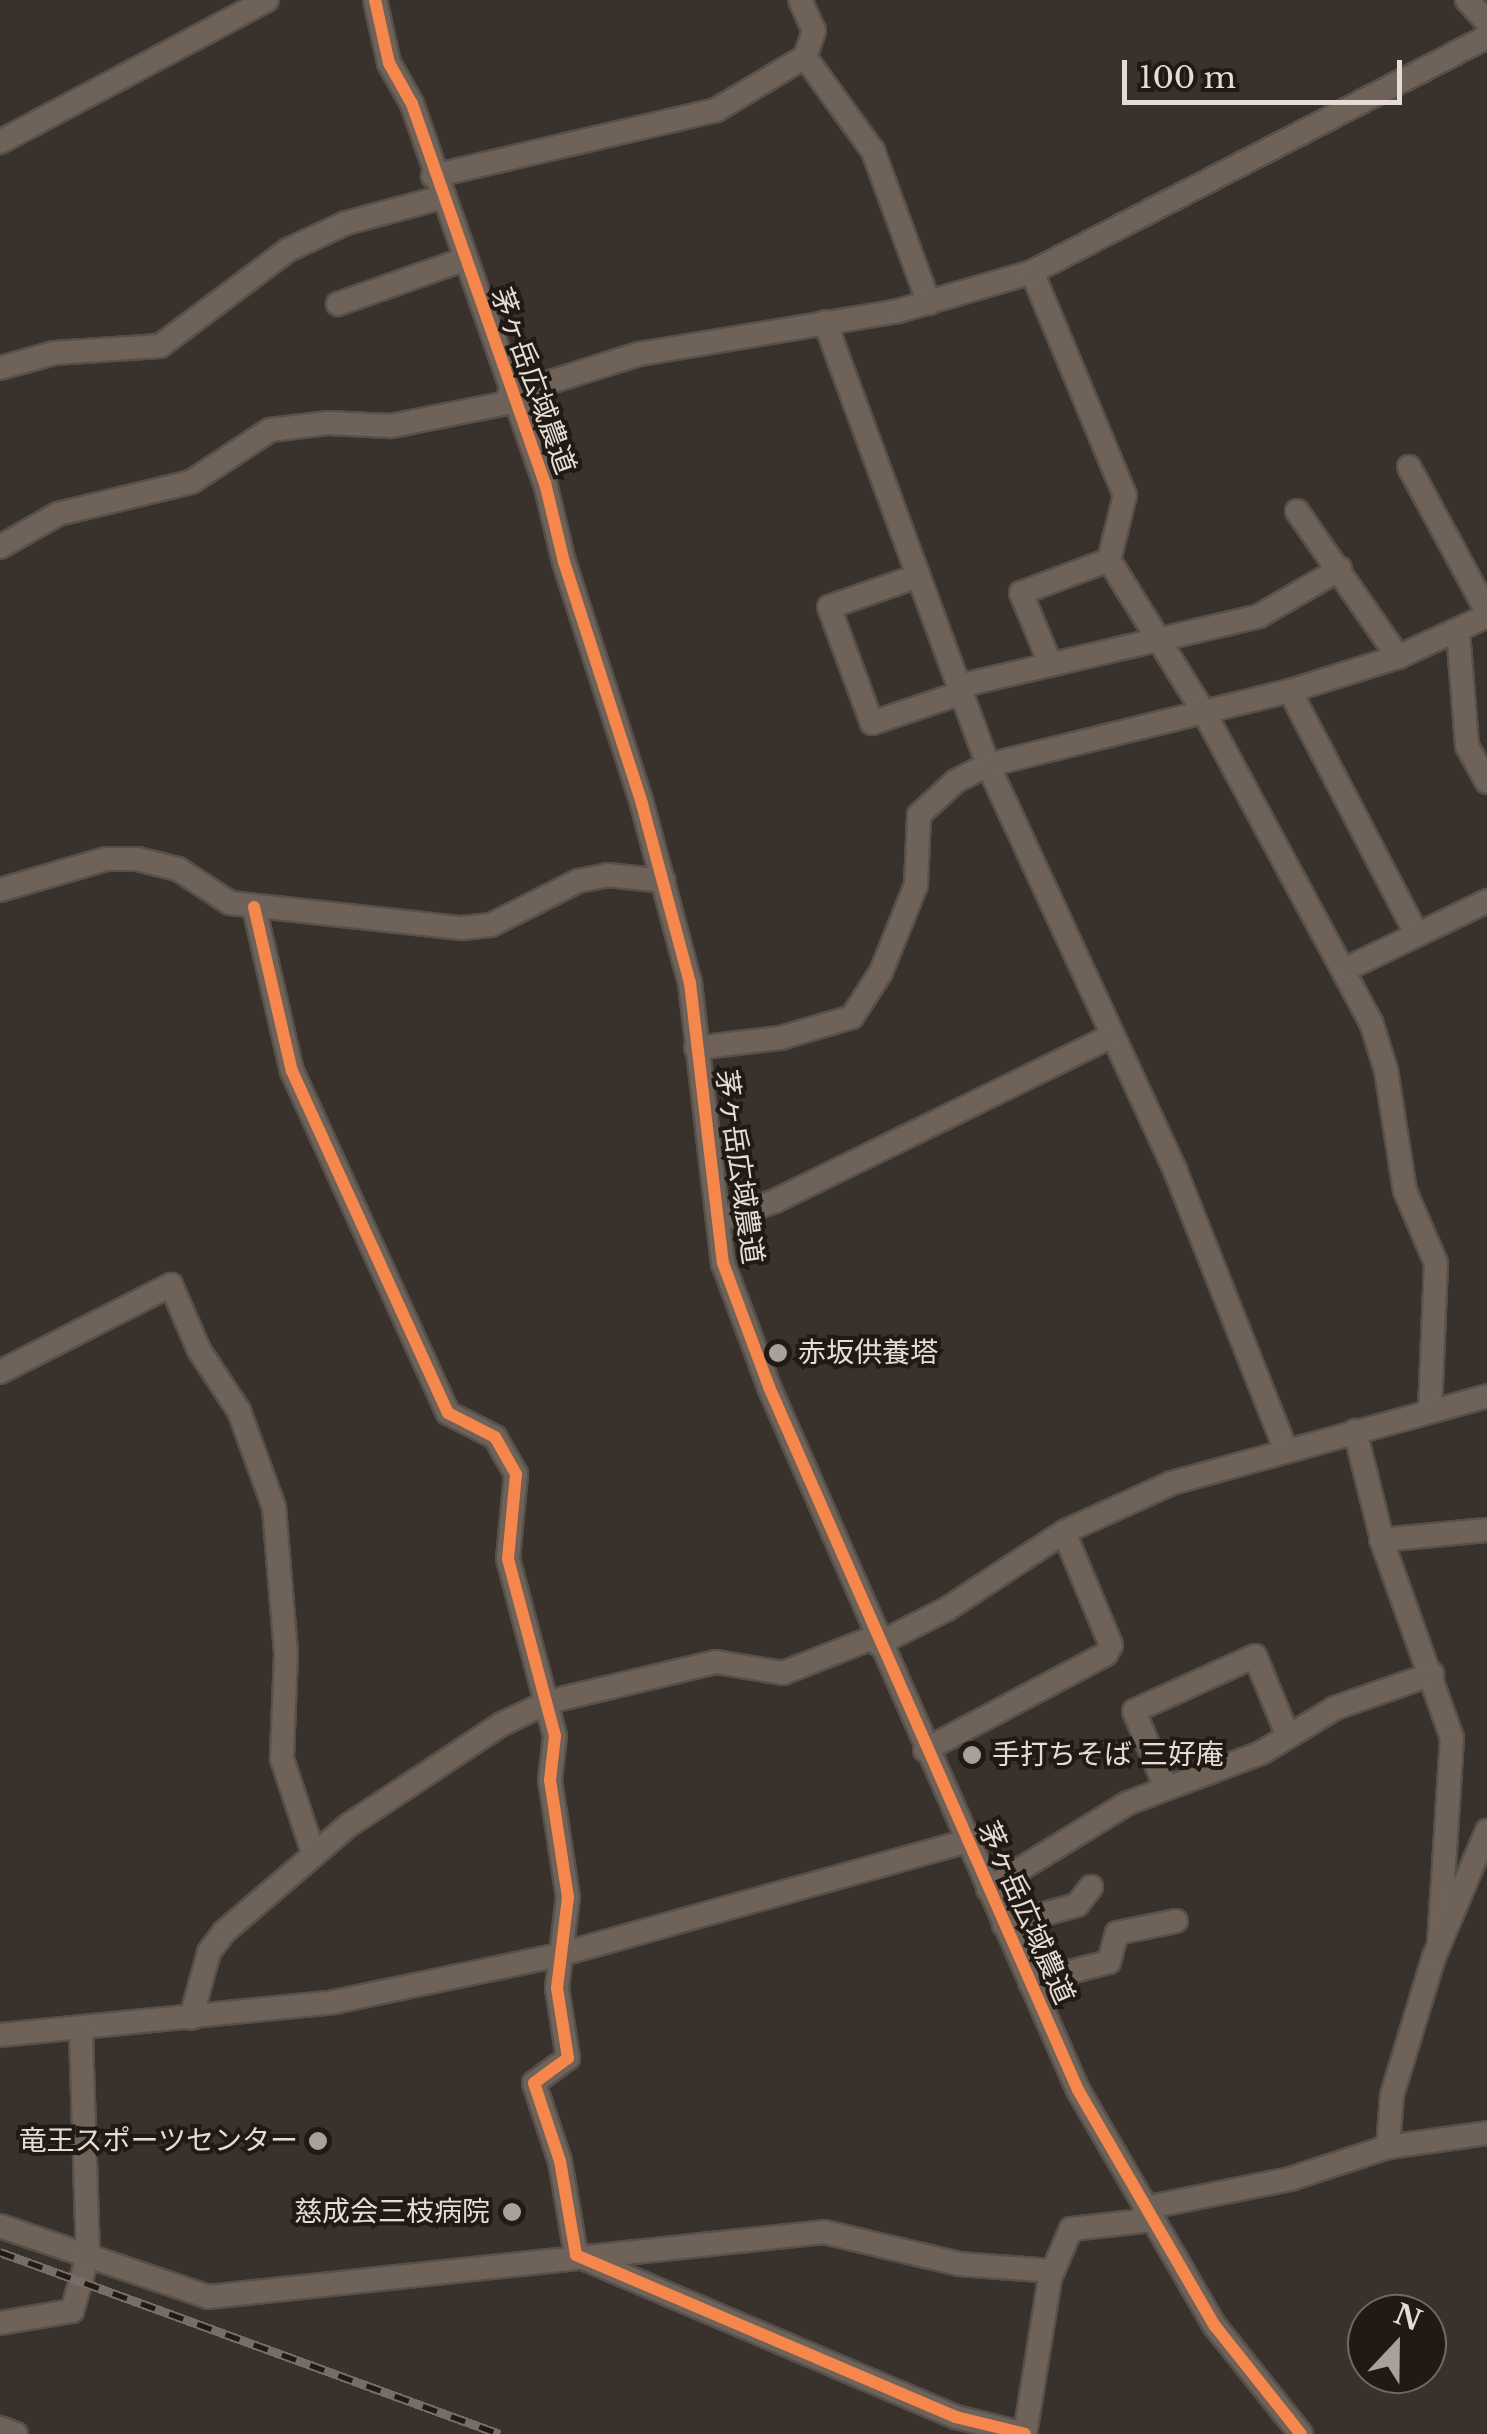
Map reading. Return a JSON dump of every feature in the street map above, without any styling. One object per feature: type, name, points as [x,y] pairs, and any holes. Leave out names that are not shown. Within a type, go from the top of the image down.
[{"type":"street","points":[[0,142],[267,0]]},
{"type":"street","name":"茅ヶ岳広域農道","points":[[376,0],[389,63],[412,104],[462,260],[545,483],[686,960],[723,1263],[876,1640],[1078,2090],[1215,2326],[1301,2434]]},
{"type":"street","points":[[0,368],[54,353],[160,346],[288,250],[346,223],[437,187],[716,110],[805,57],[814,31],[800,0]]},
{"type":"street","points":[[1467,0],[1487,22]]},
{"type":"street","points":[[0,547],[58,514],[190,482],[270,430],[328,423],[391,426],[511,399],[639,354],[929,303],[1032,272],[1487,36]]},
{"type":"street","points":[[805,57],[873,151],[929,303]]},
{"type":"street","points":[[338,304],[462,260]]},
{"type":"street","points":[[1032,272],[1125,495],[1109,560],[1206,716],[1346,969],[1386,1070],[1405,1191],[1436,1263],[1430,1412]]},
{"type":"street","points":[[825,322],[988,766],[1175,1170],[1286,1450]]},
{"type":"street","points":[[696,1048],[780,1038],[852,1016],[881,972],[916,885],[919,815],[956,781],[988,766],[1206,716],[1398,658],[1487,614],[1408,467]]},
{"type":"street","points":[[1296,511],[1340,569],[1398,658]]},
{"type":"street","points":[[1050,663],[1021,593],[1109,560]]},
{"type":"street","points":[[918,576],[829,607],[872,724],[960,690],[1050,663],[1160,642],[1282,608],[1340,569]]},
{"type":"street","points":[[1458,631],[1467,746],[1487,782]]},
{"type":"street","points":[[1290,691],[1417,935]]},
{"type":"street","points":[[0,890],[106,859],[137,859],[178,870],[205,890],[254,908],[462,928],[491,925],[578,881],[608,875],[664,881]]},
{"type":"street","points":[[1346,969],[1487,901]]},
{"type":"street","points":[[254,908],[292,1071],[448,1413],[495,1438],[516,1474],[508,1559],[548,1702],[554,1736],[550,1780],[568,1897],[559,1955],[568,2058],[534,2083],[560,2161],[576,2255]]},
{"type":"street","points":[[719,1220],[775,1201],[1112,1036]]},
{"type":"street","points":[[0,1372],[171,1284],[198,1350],[239,1411],[274,1507],[286,1654],[282,1759],[314,1855]]},
{"type":"street","points":[[191,2018],[209,1952],[224,1932],[314,1855],[430,1767],[548,1702],[716,1662],[782,1673],[876,1640],[947,1609],[1064,1532],[1172,1483],[1487,1396]]},
{"type":"street","points":[[1355,1432],[1381,1540],[1452,1738],[1438,1944]]},
{"type":"street","points":[[1381,1540],[1487,1530]]},
{"type":"street","points":[[926,1750],[1106,1654],[1111,1645],[1064,1532]]},
{"type":"street","points":[[1166,1788],[1134,1710],[1254,1656],[1288,1736]]},
{"type":"street","points":[[988,1889],[1128,1802],[1288,1736],[1335,1708],[1432,1674]]},
{"type":"street","points":[[1388,2147],[1392,2095],[1438,1944],[1487,1832]]},
{"type":"street","points":[[0,2036],[81,2031],[334,2002],[559,1955],[966,1841]]},
{"type":"street","points":[[1004,1925],[1077,1906],[1091,1887]]},
{"type":"street","points":[[1030,1982],[1109,1962],[1117,1933],[1176,1921]]},
{"type":"street","points":[[0,2323],[72,2311],[88,2256],[81,2031]]},
{"type":"street","points":[[576,2255],[956,2417],[1025,2434],[1053,2271],[1071,2229],[1290,2179],[1388,2147],[1487,2133]]},
{"type":"street","points":[[0,2226],[208,2297],[576,2255],[824,2232],[959,2264],[1053,2271]]},
{"type":"street","points":[[0,2428],[16,2434]]},
{"type":"railway","points":[[0,2252],[500,2434]]},
{"type":"cycle path","points":[[375,0],[389,63],[412,104],[545,483],[564,562],[642,804],[690,983],[723,1263],[769,1387],[1078,2090],[1215,2326],[1301,2434]]},
{"type":"cycle path","points":[[254,907],[292,1071],[448,1413],[495,1437],[516,1474],[508,1559],[555,1736],[550,1780],[568,1897],[557,1988],[568,2058],[534,2083],[560,2161],[576,2255],[956,2417],[1025,2434]]},
{"type":"place","name":"赤坂供養塔","points":[[778,1353]]},
{"type":"place","name":"手打ちそば 三好庵","points":[[972,1755]]},
{"type":"place","name":"竜王スポーツセンター","points":[[318,2141]]},
{"type":"place","name":"慈成会三枝病院","points":[[512,2212]]}]
